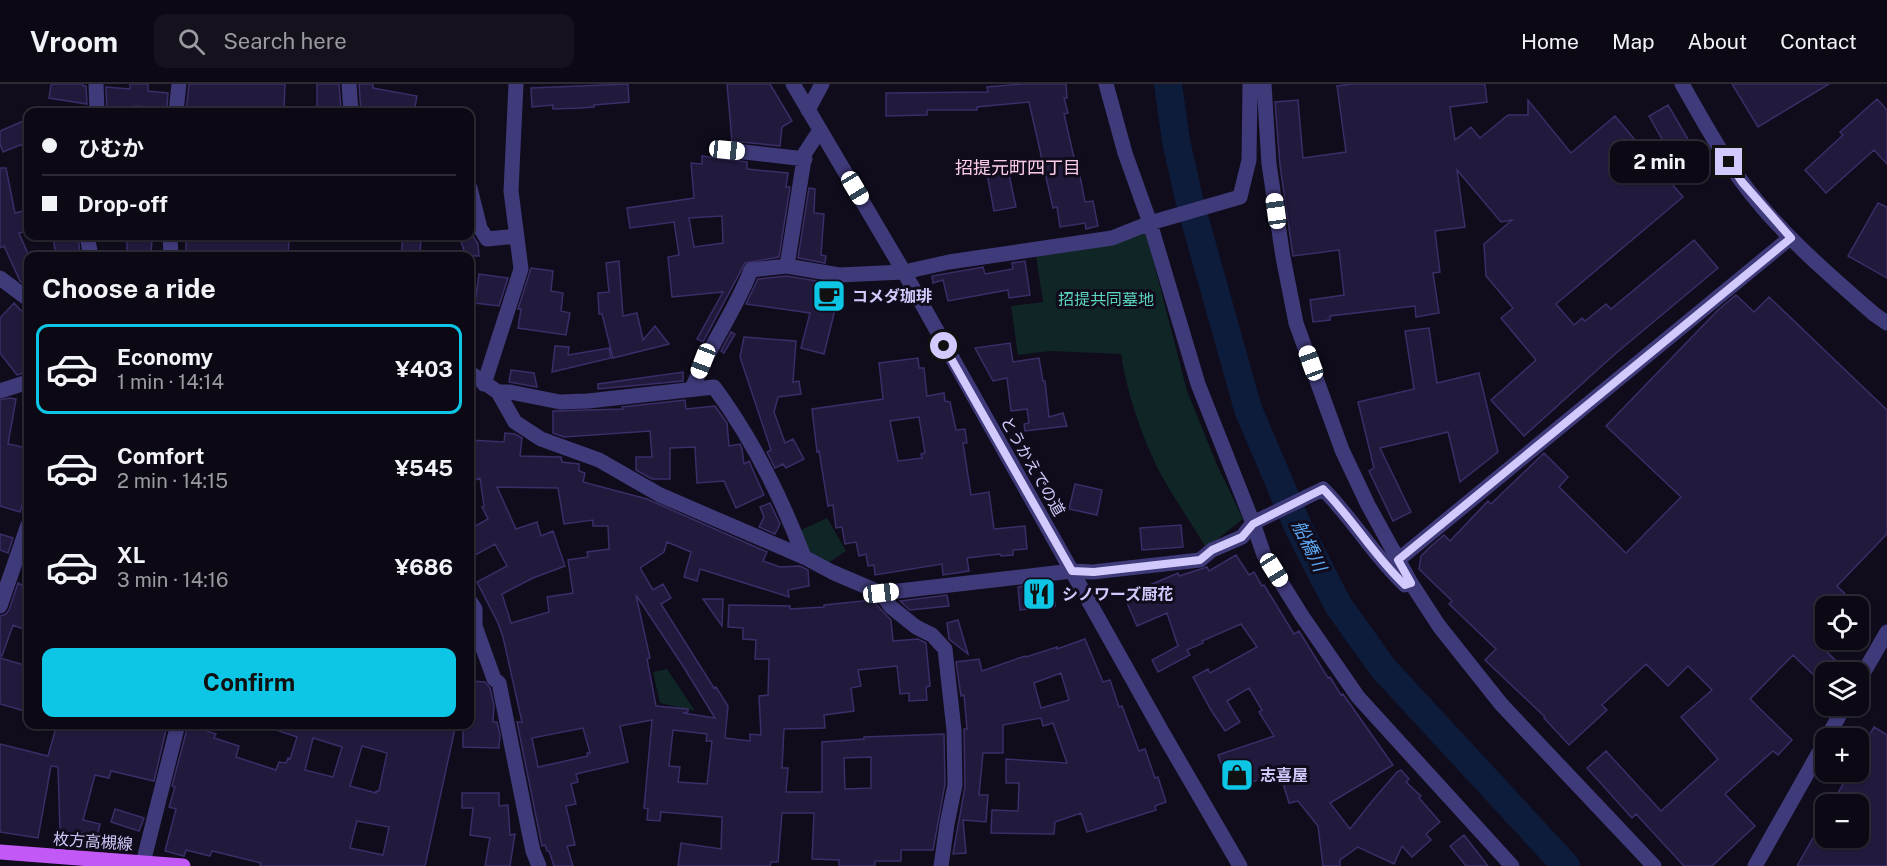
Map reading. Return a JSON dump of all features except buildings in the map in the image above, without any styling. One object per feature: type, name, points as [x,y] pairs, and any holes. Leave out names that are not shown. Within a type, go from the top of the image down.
[{"type":"main road","name":"枚方高槻線","points":[[0,852],[183,866]]},
{"type":"street","points":[[96,84],[97,108]]},
{"type":"street","points":[[176,108],[179,84]]},
{"type":"street","points":[[349,84],[351,108]]},
{"type":"street","points":[[484,384],[521,270],[511,191],[516,84]]},
{"type":"street","name":"とうかえでの道","points":[[794,84],[904,272],[1240,866]]},
{"type":"street","points":[[808,110],[822,84]]},
{"type":"street","points":[[1106,84],[1125,153],[1154,223],[1198,384],[1257,522],[1264,555],[1302,616],[1358,697],[1512,866]]},
{"type":"street","points":[[692,389],[703,361],[740,298],[751,270],[787,266],[839,275],[904,272],[949,262],[1112,238],[1240,197],[1249,160],[1250,84]]},
{"type":"street","points":[[1264,84],[1269,164],[1296,323],[1342,450],[1368,506],[1411,583],[1439,627],[1500,704],[1654,866]]},
{"type":"street","points":[[1682,84],[1715,143],[1742,182],[1791,238],[1874,314],[1887,323]]},
{"type":"street","points":[[787,266],[805,153],[820,130]]},
{"type":"street","points":[[727,150],[805,159]]},
{"type":"street","points":[[474,204],[480,228],[487,239],[518,236]]},
{"type":"street","points":[[1398,560],[1791,238]]},
{"type":"street","points":[[0,278],[24,296]]},
{"type":"street","points":[[474,376],[498,392],[510,392],[560,402],[714,387],[753,449],[793,528],[804,557]]},
{"type":"street","points":[[0,391],[24,383]]},
{"type":"street","points":[[498,392],[515,422],[541,439],[599,460],[660,495],[881,593],[1072,571],[1094,572],[1200,560],[1212,550],[1242,537],[1257,522],[1323,489],[1336,502],[1388,569],[1405,585],[1411,583]]},
{"type":"street","points":[[0,606],[24,537]]},
{"type":"street","points":[[881,593],[891,607],[916,627],[932,635],[945,649],[954,730],[955,784],[946,824],[941,866]]},
{"type":"street","points":[[474,607],[475,626],[494,679],[499,683],[525,817],[533,851],[540,866]]},
{"type":"street","points":[[1869,663],[1887,632]]},
{"type":"street","points":[[143,863],[177,729]]},
{"type":"street","points":[[1755,866],[1815,759]]},
{"type":"green space","name":"招提共同墓地","points":[[1146,232],[1187,391],[1217,465],[1243,519],[1206,548],[1169,489],[1152,456],[1140,428],[1121,354],[1050,351],[1018,355],[1011,306],[1043,302],[1036,255]]},
{"type":"green space","points":[[827,518],[846,551],[825,565],[808,556],[799,531]]},
{"type":"green space","points":[[667,669],[695,711],[660,703],[653,672]]},
{"type":"waterway","name":"船橋川","points":[[1168,84],[1176,141],[1189,199],[1248,409],[1299,529],[1338,605],[1383,668],[1566,866]]},
{"type":"place","name":"コメダ珈琲","points":[[829,296]]},
{"type":"place","name":"シノワーズ厨花","points":[[1039,594]]},
{"type":"place","name":"志喜屋","points":[[1237,775]]},
{"type":"district","name":"招提元町四丁目","points":[[1018,168]]},
{"type":"route","points":[[944,346],[1072,571],[1094,572],[1200,560],[1212,550],[1242,537],[1253,524],[1323,489],[1336,502],[1388,569],[1405,585],[1411,583],[1398,560],[1791,238],[1742,182],[1729,162]]}]
